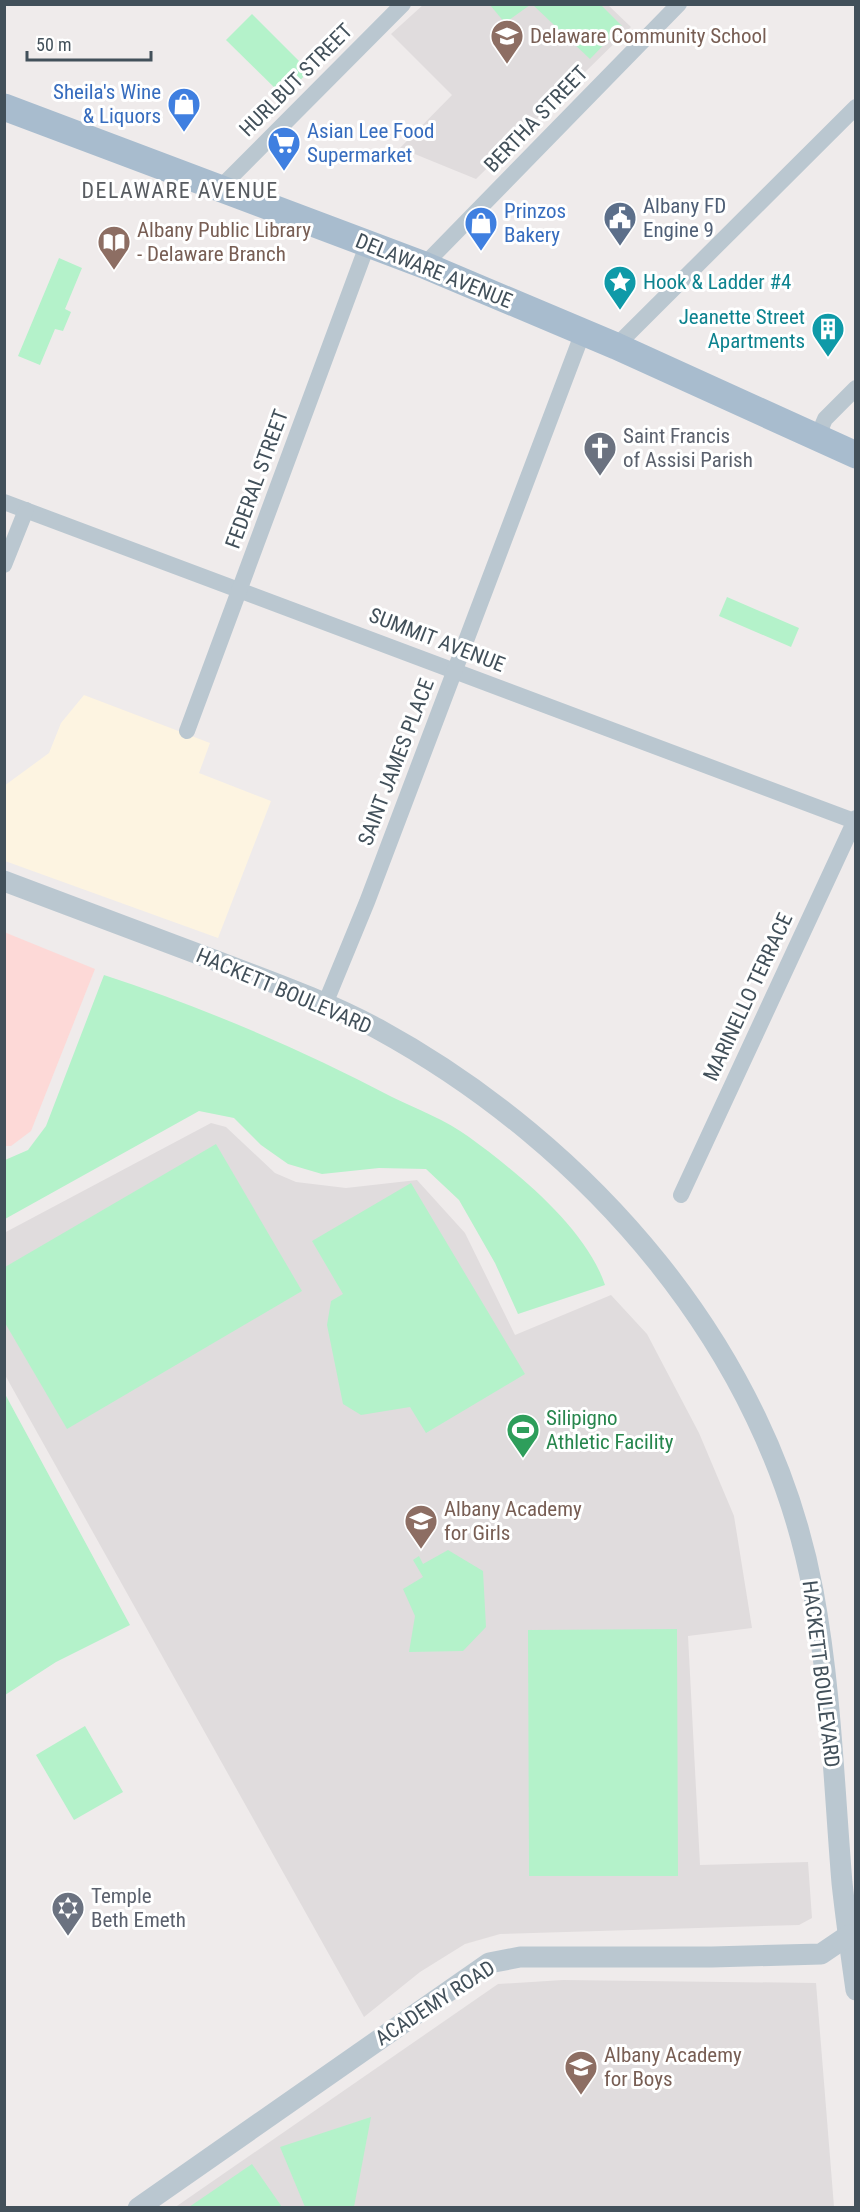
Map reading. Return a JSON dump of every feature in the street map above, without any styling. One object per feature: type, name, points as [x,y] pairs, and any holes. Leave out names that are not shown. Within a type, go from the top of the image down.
[{"type":"main road","name":"DELAWARE AVENUE","points":[[4,107],[424,265],[616,346],[855,456]]},
{"type":"street","name":"HURLBUT STREET","points":[[221,188],[403,4]]},
{"type":"street","name":"BERTHA STREET","points":[[424,265],[679,4]]},
{"type":"street","points":[[616,346],[855,107]]},
{"type":"street","name":"FEDERAL STREET","points":[[187,731],[368,243]]},
{"type":"street","name":"SAINT JAMES PLACE","points":[[325,1004],[367,902],[583,332]]},
{"type":"street","points":[[817,438],[825,419],[855,388]]},
{"type":"street","name":"SUMMIT AVENUE","points":[[4,501],[855,819]]},
{"type":"street","points":[[4,565],[26,510]]},
{"type":"street","name":"MARINELLO TERRACE","points":[[681,1195],[855,819]]},
{"type":"street","name":"HACKETT BOULEVARD","points":[[4,881],[294,990],[377,1029],[469,1086],[545,1146],[599,1196],[682,1293],[728,1365],[756,1416],[779,1476],[813,1590],[827,1694],[852,1932],[855,1990]]},
{"type":"street","name":"ACADEMY ROAD","points":[[138,2208],[489,1963],[520,1957],[712,1958],[821,1954],[852,1932]]},
{"type":"shaded area","name":"Delaware Community School","points":[[424,4],[608,5],[631,27],[476,179],[400,148],[452,95],[391,34]]},
{"type":"shaded area","points":[[84,695],[210,743],[199,773],[271,801],[218,938],[5,861],[4,786],[49,753],[61,723]]},
{"type":"shaded area","points":[[4,932],[95,969],[31,1131],[11,1146],[5,1146]]},
{"type":"shaded area","name":"Albany Academy for Girls","points":[[211,1123],[226,1127],[275,1173],[296,1182],[346,1188],[417,1180],[465,1233],[515,1335],[611,1295],[647,1334],[699,1433],[734,1516],[752,1628],[688,1636],[700,1865],[808,1862],[812,1918],[799,1925],[500,1934],[465,1944],[420,1972],[364,2017],[5,1375],[4,1233]]},
{"type":"shaded area","name":"Albany Academy for Boys","points":[[563,1980],[816,1983],[834,2207],[174,2208],[498,1984]]},
{"type":"green space","points":[[490,5],[530,5],[505,23]]},
{"type":"green space","points":[[533,5],[601,5],[622,26],[590,59]]},
{"type":"green space","points":[[252,14],[309,71],[284,97],[226,40]]},
{"type":"green space","points":[[59,258],[82,268],[65,309],[71,312],[63,331],[55,329],[40,365],[18,356]]},
{"type":"green space","points":[[727,597],[799,628],[791,647],[719,616]]},
{"type":"green space","points":[[104,975],[215,1015],[357,1079],[451,1125],[508,1167],[548,1203],[582,1243],[596,1264],[605,1285],[518,1314],[495,1263],[459,1200],[426,1169],[379,1168],[322,1174],[288,1164],[261,1145],[234,1118],[199,1111],[5,1219],[5,1160],[28,1150],[46,1126]]},
{"type":"green space","points":[[216,1144],[302,1291],[67,1429],[5,1323],[5,1267]]},
{"type":"green space","points":[[411,1183],[525,1374],[426,1433],[410,1407],[361,1415],[343,1404],[327,1325],[331,1301],[343,1294],[312,1241]]},
{"type":"green space","points":[[5,1394],[130,1625],[56,1662],[5,1695]]},
{"type":"green space","points":[[448,1550],[483,1571],[486,1627],[463,1651],[409,1652],[415,1616],[403,1589],[423,1577],[413,1560],[419,1556],[423,1564]]},
{"type":"green space","points":[[677,1629],[678,1876],[529,1876],[528,1630]]},
{"type":"green space","points":[[85,1726],[123,1792],[74,1820],[36,1755]]},
{"type":"green space","points":[[371,2117],[354,2207],[305,2207],[280,2147]]},
{"type":"green space","points":[[252,2164],[282,2207],[189,2207]]},
{"type":"place","name":"Delaware Community School","points":[[507,65]]},
{"type":"place","name":"Sheila's Wine & Liquors","points":[[184,133]]},
{"type":"place","name":"Asian Lee Food Supermarket","points":[[284,172]]},
{"type":"place","name":"Albany FD Engine 9","points":[[620,247]]},
{"type":"place","name":"Prinzos Bakery","points":[[481,252]]},
{"type":"place","name":"Albany Public Library - Delaware Branch","points":[[114,271]]},
{"type":"place","name":"Hook & Ladder #4","points":[[620,311]]},
{"type":"place","name":"Jeanette Street Apartments","points":[[828,358]]},
{"type":"place","name":"Saint Francis of Assisi Parish","points":[[600,477]]},
{"type":"place","name":"Silipigno Athletic Facility","points":[[523,1459]]},
{"type":"place","name":"Albany Academy for Girls","points":[[421,1550]]},
{"type":"place","name":"Temple Beth Emeth","points":[[68,1937]]},
{"type":"place","name":"Albany Academy for Boys","points":[[581,2096]]},
{"type":"district","name":"DELAWARE AVENUE","points":[[180,190]]}]
